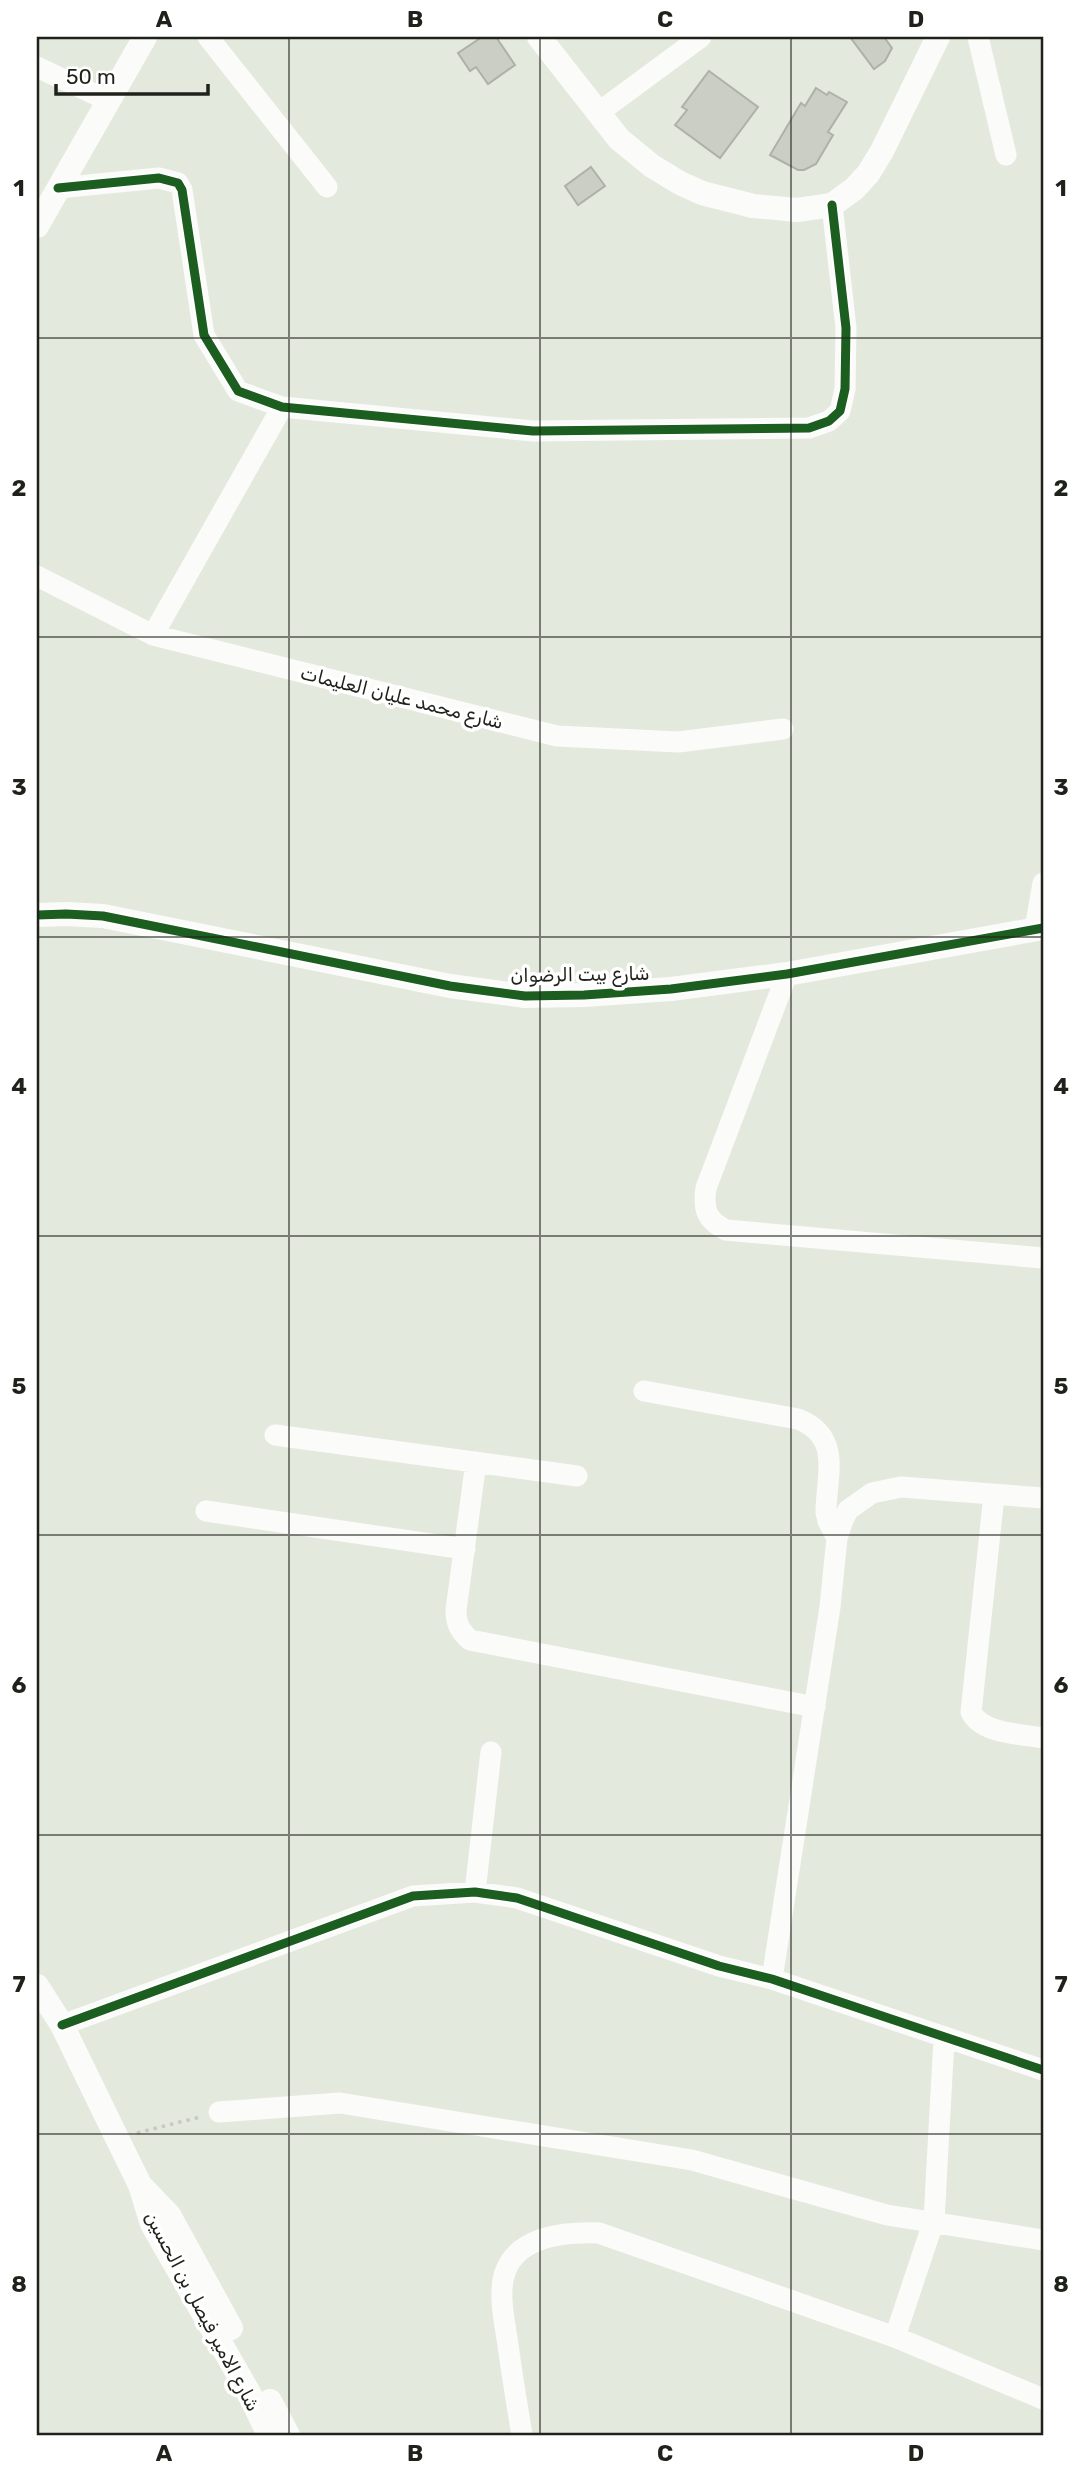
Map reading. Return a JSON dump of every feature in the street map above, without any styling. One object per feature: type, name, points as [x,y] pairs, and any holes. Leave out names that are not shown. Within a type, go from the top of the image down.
[{"type":"street","points":[[37,226],[145,37]]},
{"type":"street","points":[[208,37],[327,187]]},
{"type":"street","points":[[539,37],[619,139],[645,161],[702,193],[753,206],[797,210],[832,205],[854,189],[875,162],[938,37]]},
{"type":"street","points":[[598,113],[701,37]]},
{"type":"street","points":[[978,37],[1006,155]]},
{"type":"street","points":[[37,67],[107,100]]},
{"type":"street","points":[[58,188],[159,178],[178,183],[182,190],[204,335],[238,391],[282,407],[533,431],[809,428],[829,422],[840,411],[845,389],[846,328],[832,205]]},
{"type":"street","points":[[153,635],[282,407]]},
{"type":"street","name":"شارع محمد عليان العليمات","points":[[37,576],[153,635],[557,736],[678,742],[783,729]]},
{"type":"street","points":[[1039,929],[1043,883]]},
{"type":"street","name":"شارع بيت الرضوان","points":[[37,915],[103,916],[450,986],[524,996],[671,989],[788,974],[1039,929]]},
{"type":"street","points":[[788,974],[706,1188],[706,1214],[715,1224],[726,1230],[1043,1258]]},
{"type":"street","points":[[644,1391],[799,1419],[816,1429],[829,1452],[826,1512],[837,1538]]},
{"type":"street","points":[[275,1435],[577,1476]]},
{"type":"street","points":[[476,1462],[456,1622],[461,1632],[470,1640],[815,1707]]},
{"type":"street","points":[[772,1979],[830,1607],[837,1538],[848,1510],[872,1493],[901,1487],[1043,1498]]},
{"type":"street","points":[[994,1495],[971,1712],[975,1721],[984,1726],[1043,1738]]},
{"type":"street","points":[[206,1511],[465,1549]]},
{"type":"street","points":[[475,1892],[491,1752]]},
{"type":"street","points":[[62,2025],[413,1896],[475,1892],[517,1898],[719,1966],[772,1979],[944,2039],[1043,2070]]},
{"type":"street","name":"شارع الامير فيصل بن الحسين","points":[[37,1986],[62,2025],[140,2185],[152,2224],[249,2393],[269,2435]]},
{"type":"street","points":[[895,2337],[934,2220],[944,2039]]},
{"type":"street","points":[[219,2112],[340,2103],[692,2160],[887,2215],[934,2220],[1043,2240]]},
{"type":"street","name":"شارع الامير فيصل بن الحسين","points":[[140,2185],[176,2226],[288,2435]]},
{"type":"street","points":[[522,2435],[502,2304],[505,2271],[513,2258],[528,2244],[580,2232],[599,2233],[895,2337],[1043,2399]]},
{"type":"path","points":[[117,2138],[219,2112]]},
{"type":"building","points":[[482,37],[496,37],[515,65],[488,84],[476,67],[470,71],[458,53]]},
{"type":"building","points":[[850,37],[884,37],[892,48],[885,61],[874,69]]},
{"type":"building","points":[[709,71],[758,107],[720,158],[675,125],[687,110],[682,107]]},
{"type":"building","points":[[816,88],[847,102],[828,132],[833,135],[816,164],[798,170],[770,155],[801,103],[805,106]]},
{"type":"building","points":[[591,167],[605,186],[578,205],[565,186]]},
{"type":"cycle path","points":[[58,188],[159,178],[178,183],[182,190],[204,335],[238,391],[282,407],[533,431],[809,428],[829,421],[840,411],[845,389],[846,328],[832,205]]},
{"type":"cycle path","points":[[37,915],[103,916],[450,986],[525,996],[671,989],[787,974],[1043,928]]},
{"type":"cycle path","points":[[62,2025],[413,1896],[475,1892],[517,1898],[719,1966],[772,1979],[1043,2070]]}]
